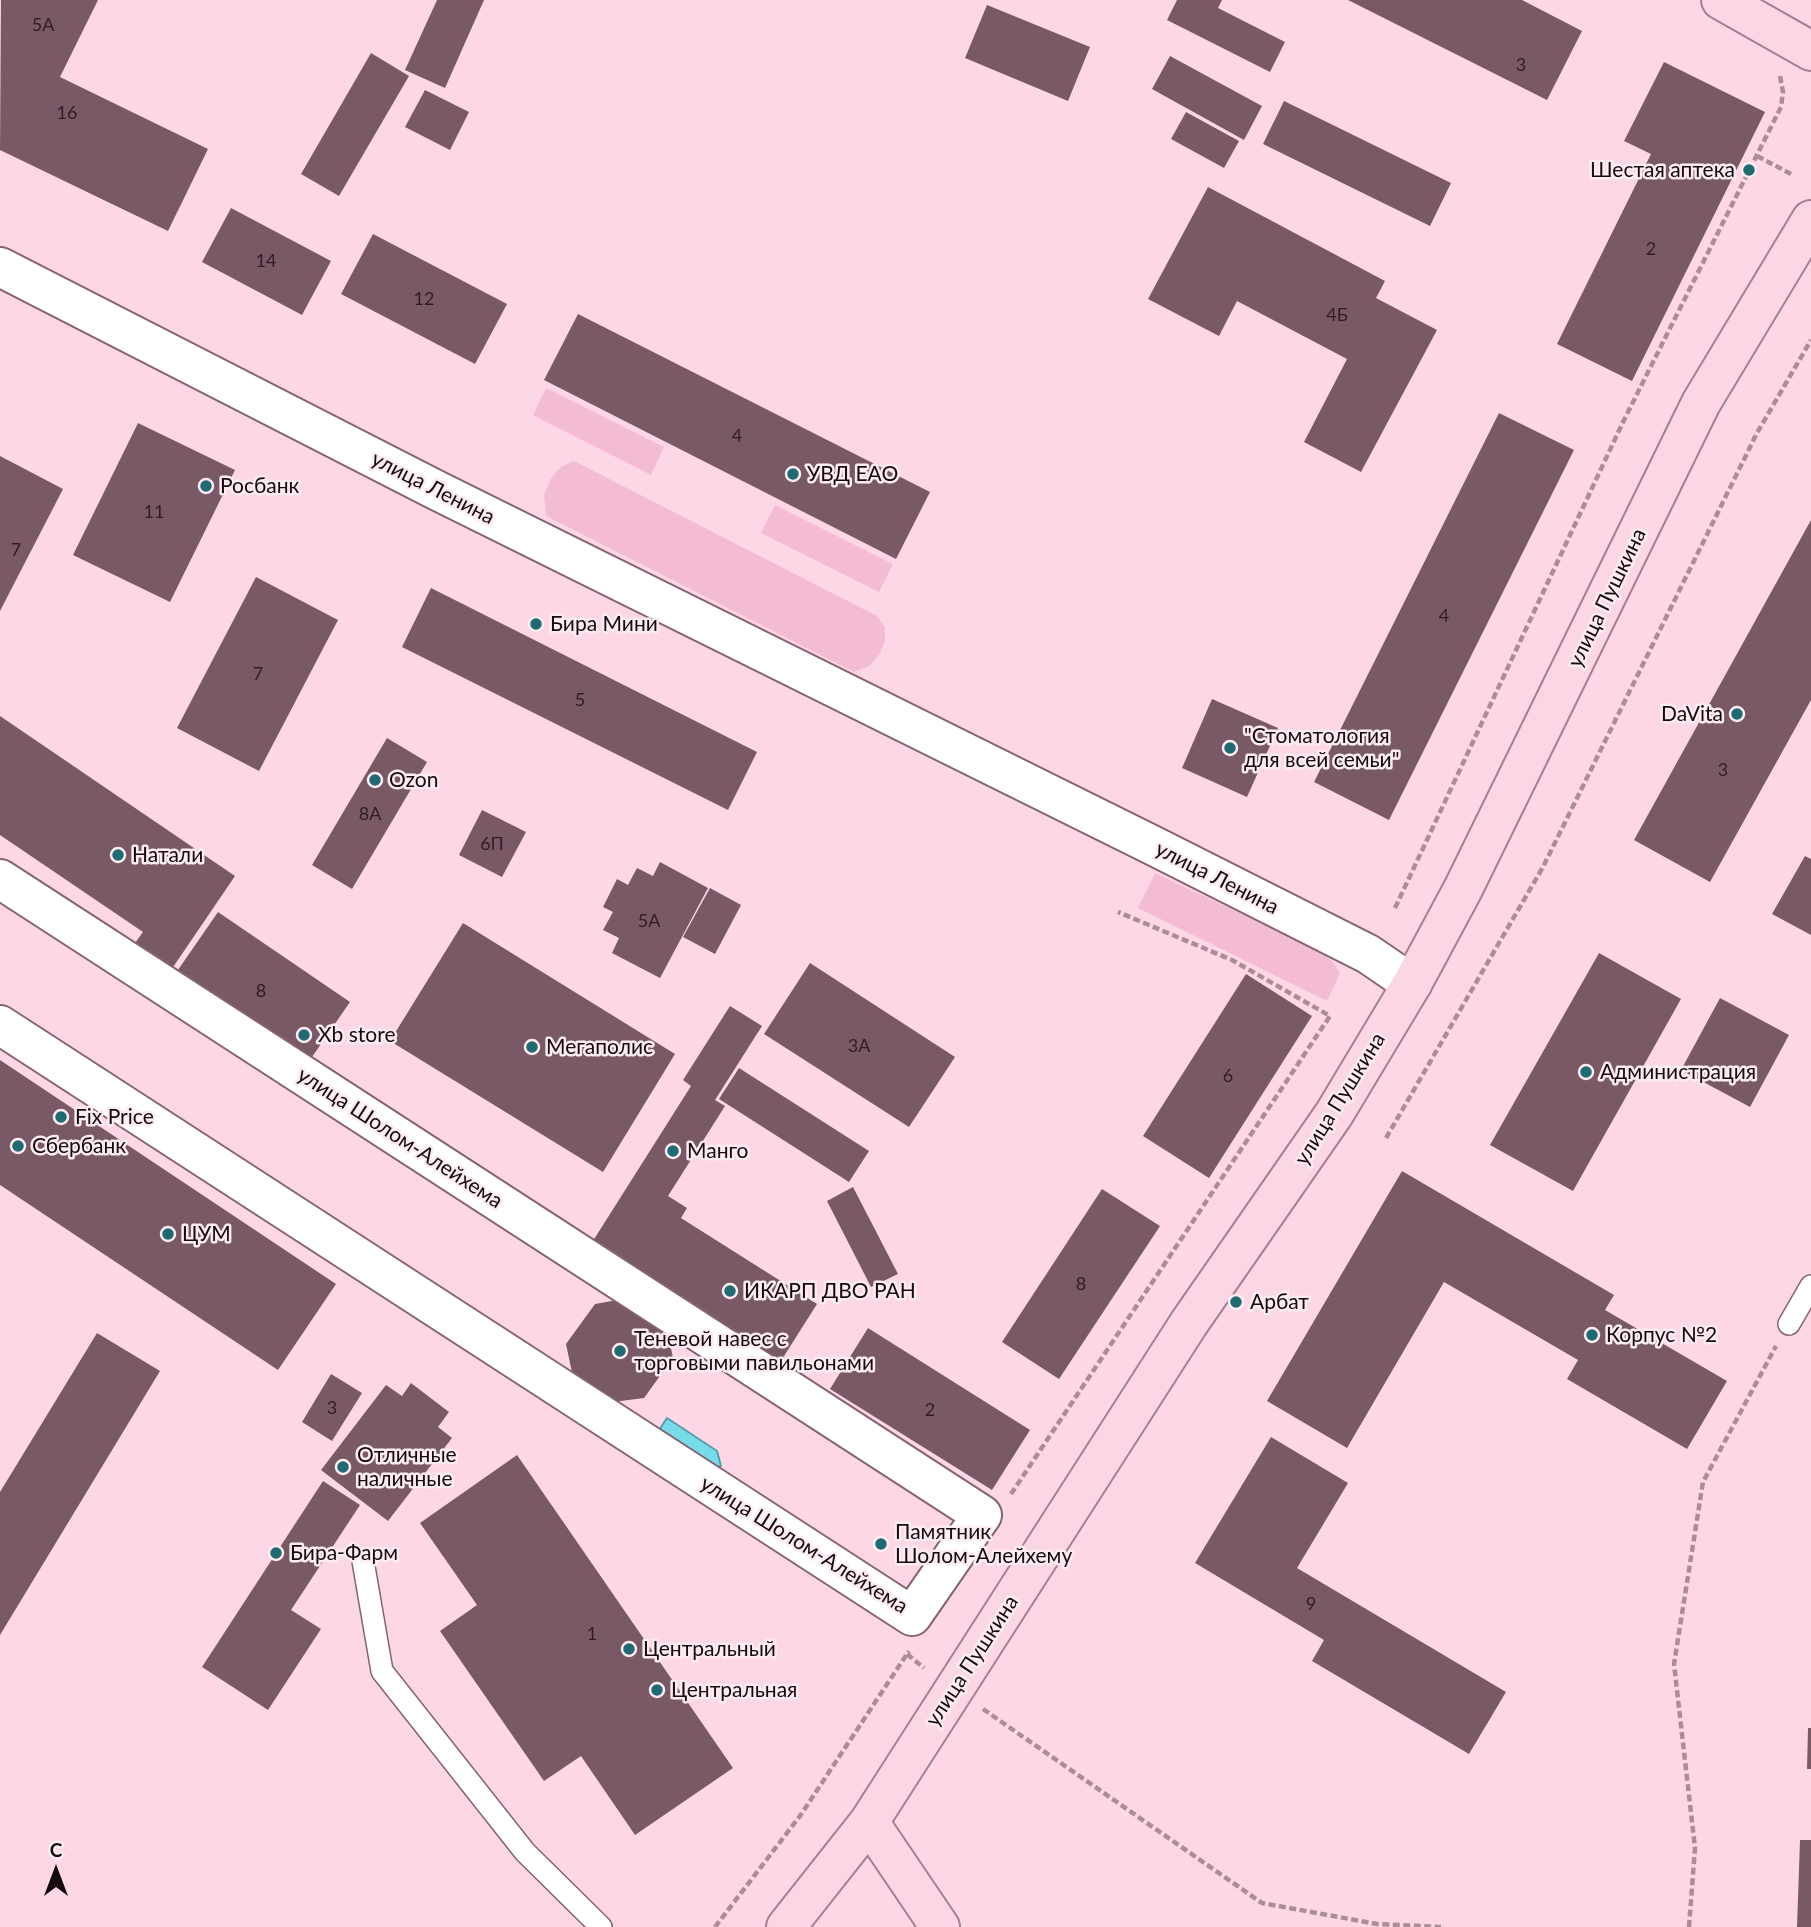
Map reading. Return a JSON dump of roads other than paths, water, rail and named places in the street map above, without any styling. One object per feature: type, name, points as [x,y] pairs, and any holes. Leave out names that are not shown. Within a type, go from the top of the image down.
[{"type":"main road","points":[[1721,0],[1811,51]]},
{"type":"main road","name":"улица Пушкина","points":[[786,1927],[869,1822],[1189,1323],[1334,1114],[1412,984],[1493,831],[1701,403],[1811,220]]},
{"type":"main road","points":[[869,1822],[940,1927]]},
{"type":"street","name":"улица Ленина","points":[[0,267],[436,490],[1356,948],[1412,984]]},
{"type":"street","name":"улица Шолом-Алейхема","points":[[0,879],[982,1516],[912,1616],[0,1025]]},
{"type":"lane","points":[[1789,1324],[1811,1286]]},
{"type":"lane","points":[[363,1561],[383,1671],[525,1852],[601,1927]]},
{"type":"water","points":[[667,1418],[717,1451],[721,1466],[704,1471],[654,1438]]},
{"type":"place","name":"Шестая аптека","points":[[1749,170]]},
{"type":"place","name":"УВД ЕАО","points":[[793,474]]},
{"type":"place","name":"Росбанк","points":[[206,486]]},
{"type":"place","name":"Бира Мини","points":[[536,624]]},
{"type":"place","name":"DaVita","points":[[1737,714]]},
{"type":"place","name":"\"Стоматология для всей семьи\"","points":[[1230,748]]},
{"type":"place","name":"Ozon","points":[[375,780]]},
{"type":"place","name":"Натали","points":[[118,855]]},
{"type":"place","name":"Xb store","points":[[304,1035]]},
{"type":"place","name":"Мегаполис","points":[[532,1047]]},
{"type":"place","name":"Администрация","points":[[1586,1072]]},
{"type":"place","name":"Fix Price","points":[[61,1117]]},
{"type":"place","name":"Сбербанк","points":[[18,1146]]},
{"type":"place","name":"Манго","points":[[673,1151]]},
{"type":"place","name":"ЦУМ","points":[[168,1234]]},
{"type":"place","name":"ИКАРП ДВО РАН","points":[[730,1291]]},
{"type":"place","name":"Арбат","points":[[1236,1302]]},
{"type":"place","name":"Корпус №2","points":[[1592,1335]]},
{"type":"place","name":"Теневой навес с торговыми павильонами","points":[[620,1351]]},
{"type":"place","name":"Отличные наличные","points":[[343,1467]]},
{"type":"place","name":"Памятник Шолом-Алейхему","points":[[881,1544]]},
{"type":"place","name":"Бира-Фарм","points":[[276,1553]]},
{"type":"place","name":"Центральный","points":[[629,1649]]},
{"type":"place","name":"Центральная","points":[[657,1690]]}]
